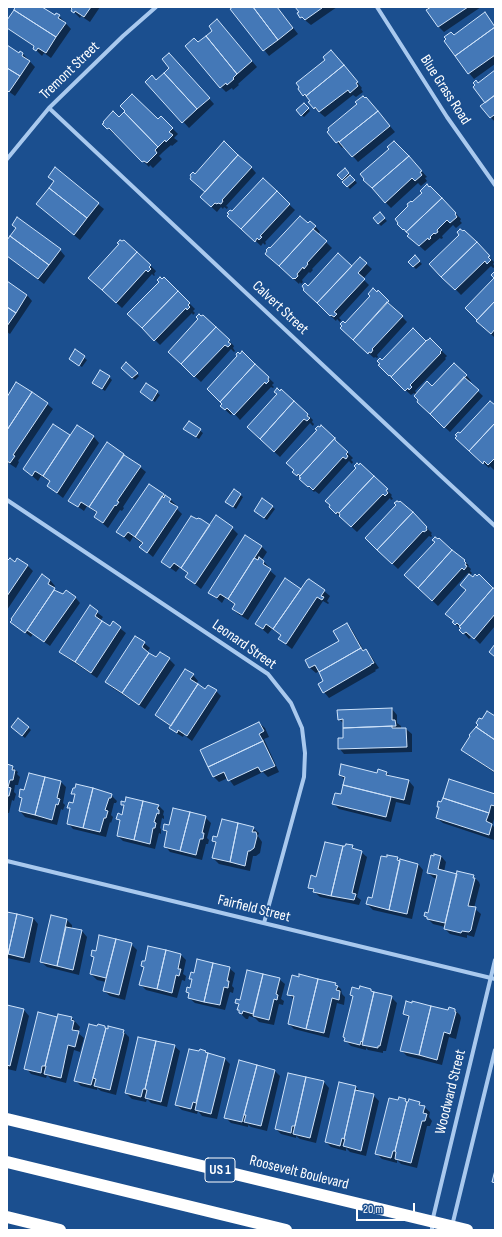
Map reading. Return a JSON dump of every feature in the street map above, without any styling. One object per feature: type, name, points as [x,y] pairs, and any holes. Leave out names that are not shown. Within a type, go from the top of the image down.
[{"type":"highway","name":"Roosevelt Boulevard","points":[[7,1119],[432,1226],[467,1230]]},
{"type":"highway","points":[[7,1162],[286,1230]]},
{"type":"highway","points":[[7,1217],[60,1230]]},
{"type":"street","name":"Tremont Street","points":[[7,159],[49,108],[123,36],[156,7]]},
{"type":"street","name":"Blue Grass Road","points":[[377,7],[447,117],[495,185]]},
{"type":"street","name":"Calvert Street","points":[[49,108],[495,526]]},
{"type":"street","name":"Leonard Street","points":[[7,500],[268,674],[291,703],[302,728],[305,753],[304,777],[264,924]]},
{"type":"street","name":"Fairfield Street","points":[[7,861],[493,979]]},
{"type":"street","name":"Woodward Street","points":[[432,1226],[493,979],[495,960]]},
{"type":"street","points":[[451,1228],[495,1050]]},
{"type":"building","points":[[15,7],[42,7],[55,15],[56,13],[60,15],[58,18],[66,23],[56,37],[14,10]]},
{"type":"building","points":[[70,7],[91,7],[84,17],[75,11],[74,13],[71,11],[72,9]]},
{"type":"building","points":[[233,7],[253,7],[278,40],[263,51],[230,9]]},
{"type":"building","points":[[253,7],[277,7],[293,28],[278,40]]},
{"type":"building","points":[[295,7],[322,8],[305,20],[302,17],[300,18],[297,13],[299,12]]},
{"type":"building","points":[[431,7],[468,7],[438,27],[426,10]]},
{"type":"building","points":[[14,10],[56,37],[46,53],[38,48],[36,51],[33,49],[34,46],[7,28],[7,20]]},
{"type":"building","points":[[485,12],[495,27],[455,56],[444,41],[446,39],[444,37],[451,32],[454,35]]},
{"type":"building","points":[[217,19],[252,61],[237,74],[206,36],[212,31],[209,26]]},
{"type":"building","points":[[495,27],[495,55],[468,74],[455,56]]},
{"type":"building","points":[[206,36],[237,74],[227,85],[226,83],[220,88],[185,46],[194,38],[198,42]]},
{"type":"building","points":[[7,45],[19,53],[20,51],[23,53],[22,56],[30,61],[20,76],[7,68]]},
{"type":"building","points":[[331,50],[344,65],[306,96],[305,94],[303,96],[296,83],[325,60],[323,57]]},
{"type":"building","points":[[169,53],[210,98],[197,109],[164,73],[169,68],[162,59]]},
{"type":"building","points":[[344,65],[358,82],[356,83],[358,86],[350,93],[348,90],[319,112],[315,107],[314,109],[308,102],[310,101],[306,96]]},
{"type":"building","points":[[7,68],[20,76],[9,92],[7,90]]},
{"type":"building","points":[[495,70],[495,95],[485,103],[473,87],[475,85],[473,83],[476,80],[478,83]]},
{"type":"building","points":[[164,73],[197,109],[182,123],[145,82],[152,75],[156,80]]},
{"type":"building","points":[[132,94],[158,119],[161,116],[173,128],[169,132],[173,135],[158,147],[120,106]]},
{"type":"building","points":[[495,95],[495,116],[494,115],[490,118],[480,106]]},
{"type":"building","points":[[363,96],[365,98],[366,97],[378,111],[336,143],[327,132],[329,130],[328,128],[357,104],[355,102]]},
{"type":"building","points":[[304,103],[309,108],[301,116],[296,110]]},
{"type":"building","points":[[113,111],[119,117],[124,112],[158,147],[155,150],[157,153],[147,163],[144,161],[142,162],[109,128],[107,129],[102,124]]},
{"type":"building","points":[[378,111],[390,126],[352,157],[339,142]]},
{"type":"building","points":[[224,141],[238,155],[205,192],[190,179],[190,175],[193,172],[195,174]]},
{"type":"building","points":[[394,141],[409,156],[372,188],[363,180],[364,179],[360,174],[389,149],[387,147]]},
{"type":"building","points":[[238,155],[252,167],[222,200],[223,201],[221,204],[215,203],[211,207],[200,197]]},
{"type":"building","points":[[409,156],[422,171],[420,172],[422,175],[415,181],[412,178],[385,203],[372,188]]},
{"type":"building","points":[[55,167],[99,203],[87,218],[49,188],[54,181],[48,177]]},
{"type":"building","points":[[345,168],[349,173],[342,180],[337,175]]},
{"type":"building","points":[[350,175],[355,180],[347,187],[342,182]]},
{"type":"building","points":[[263,178],[277,191],[241,229],[227,216],[229,214],[227,213],[230,210],[232,211]]},
{"type":"building","points":[[427,184],[442,198],[406,232],[397,224],[398,223],[395,219],[408,206],[407,204],[411,201],[412,202],[422,193],[420,191]]},
{"type":"building","points":[[49,188],[87,218],[74,235],[36,204]]},
{"type":"building","points":[[277,191],[290,204],[260,236],[262,237],[259,240],[257,238],[255,242],[241,229]]},
{"type":"building","points":[[442,198],[456,213],[455,214],[457,217],[450,223],[447,220],[437,230],[438,232],[435,234],[434,233],[429,240],[428,238],[419,246],[407,236],[409,234],[406,232]]},
{"type":"building","points":[[380,212],[385,218],[378,224],[373,218]]},
{"type":"building","points":[[300,216],[308,223],[310,221],[316,226],[279,266],[265,254],[267,251],[266,250],[269,247],[270,248]]},
{"type":"building","points":[[17,217],[61,249],[49,265],[10,236],[16,228],[12,225]]},
{"type":"building","points":[[313,229],[327,241],[307,263],[308,264],[304,269],[303,267],[297,274],[298,276],[293,279],[279,266]]},
{"type":"building","points":[[460,229],[463,231],[464,230],[477,242],[441,277],[429,264],[459,235],[457,232]]},
{"type":"building","points":[[10,236],[49,265],[38,279],[7,256],[7,240]]},
{"type":"building","points":[[120,240],[124,240],[137,252],[102,290],[88,278],[119,244],[117,243]]},
{"type":"building","points":[[477,242],[490,256],[488,257],[491,260],[487,264],[485,261],[455,290],[441,277]]},
{"type":"building","points":[[137,252],[151,265],[149,267],[151,269],[148,272],[146,270],[116,303],[102,290]]},
{"type":"building","points":[[338,253],[352,266],[317,303],[303,290],[304,289],[302,286],[305,283],[308,286]]},
{"type":"building","points":[[415,255],[420,261],[413,267],[408,262]]},
{"type":"building","points":[[360,257],[367,263],[358,273],[365,279],[334,312],[337,314],[334,317],[331,315],[330,316],[317,303]]},
{"type":"building","points":[[495,271],[495,301],[477,320],[465,308],[494,278],[491,275]]},
{"type":"building","points":[[160,277],[162,279],[164,277],[178,291],[142,328],[127,314],[159,282],[157,280]]},
{"type":"building","points":[[7,281],[27,295],[16,313],[7,307]]},
{"type":"building","points":[[373,288],[377,292],[378,290],[389,301],[353,340],[340,328],[342,326],[340,324],[343,321],[345,323],[370,296],[368,294]]},
{"type":"building","points":[[178,291],[190,303],[188,305],[190,307],[187,310],[186,308],[154,341],[142,328]]},
{"type":"building","points":[[495,301],[495,329],[491,334],[476,321]]},
{"type":"building","points":[[387,302],[403,316],[372,349],[373,350],[371,353],[369,352],[368,354],[353,340]]},
{"type":"building","points":[[7,307],[16,313],[7,326]]},
{"type":"building","points":[[199,314],[201,316],[203,315],[216,327],[181,364],[168,352],[198,319],[196,317]]},
{"type":"building","points":[[216,327],[230,340],[228,342],[231,344],[228,347],[225,345],[194,377],[181,364]]},
{"type":"building","points":[[413,328],[426,341],[391,377],[378,365],[380,364],[377,361],[380,358],[382,360]]},
{"type":"building","points":[[430,338],[442,350],[440,352],[441,353],[410,385],[412,387],[405,391],[391,377]]},
{"type":"building","points":[[75,349],[85,356],[79,366],[69,359]]},
{"type":"building","points":[[242,351],[255,364],[220,402],[207,389],[237,356],[236,354],[238,352],[240,354]]},
{"type":"building","points":[[126,362],[138,373],[132,378],[121,368]]},
{"type":"building","points":[[454,363],[467,375],[430,414],[417,402],[418,400],[414,396],[427,381],[432,386]]},
{"type":"building","points":[[255,364],[269,377],[269,381],[266,384],[265,382],[234,415],[227,408],[225,410],[220,406],[222,404],[220,402]]},
{"type":"building","points":[[100,370],[110,376],[102,389],[92,383]]},
{"type":"building","points":[[464,377],[479,390],[444,428],[430,414]]},
{"type":"building","points":[[16,382],[32,392],[7,430],[7,397]]},
{"type":"building","points":[[146,383],[158,391],[152,401],[140,392]]},
{"type":"building","points":[[277,388],[280,391],[281,389],[294,401],[260,439],[247,427],[277,394],[274,392]]},
{"type":"building","points":[[32,392],[48,403],[13,455],[15,456],[10,463],[7,461],[7,430]]},
{"type":"building","points":[[294,401],[308,414],[307,416],[310,418],[307,421],[304,419],[274,452],[260,439]]},
{"type":"building","points":[[490,401],[495,405],[495,423],[469,451],[455,438],[457,436],[455,435],[458,432],[460,433]]},
{"type":"building","points":[[189,421],[201,429],[196,437],[183,429]]},
{"type":"building","points":[[495,423],[495,458],[488,465],[484,461],[483,464],[469,451]]},
{"type":"building","points":[[53,424],[70,435],[43,476],[35,471],[32,476],[23,469]]},
{"type":"building","points":[[77,425],[94,436],[57,493],[47,486],[50,481],[43,476]]},
{"type":"building","points":[[321,425],[335,438],[300,476],[298,474],[297,476],[292,472],[294,470],[286,463],[317,430],[315,429]]},
{"type":"building","points":[[335,438],[335,440],[348,452],[346,454],[348,456],[346,459],[343,457],[313,490],[299,479],[301,478],[299,477]]},
{"type":"building","points":[[107,442],[124,454],[89,507],[81,502],[78,507],[68,501]]},
{"type":"building","points":[[124,455],[141,466],[117,501],[119,502],[116,506],[115,505],[103,523],[94,517],[97,512],[89,507]]},
{"type":"building","points":[[357,463],[359,465],[360,463],[374,476],[339,513],[337,512],[336,514],[329,507],[330,505],[325,501],[356,468],[354,466]]},
{"type":"building","points":[[374,476],[388,489],[386,490],[388,493],[385,496],[383,494],[351,527],[339,516],[339,513]]},
{"type":"building","points":[[149,484],[164,494],[135,537],[128,532],[124,537],[116,532]]},
{"type":"building","points":[[234,489],[241,494],[233,507],[225,502]]},
{"type":"building","points":[[165,495],[171,499],[169,502],[178,507],[147,553],[139,547],[143,543],[135,537],[162,496],[164,498]]},
{"type":"building","points":[[262,498],[273,506],[264,518],[254,511]]},
{"type":"building","points":[[400,501],[413,512],[377,550],[365,538],[396,505],[394,503]]},
{"type":"building","points":[[413,512],[427,527],[427,530],[424,532],[423,531],[392,564],[377,550]]},
{"type":"building","points":[[216,515],[233,527],[195,584],[185,577],[188,573],[181,568]]},
{"type":"building","points":[[191,516],[201,519],[210,525],[181,568],[174,563],[170,568],[161,562]]},
{"type":"building","points":[[245,535],[262,546],[228,599],[220,594],[217,598],[208,593]]},
{"type":"building","points":[[435,537],[438,539],[439,538],[452,550],[418,588],[404,575],[435,542],[432,540]]},
{"type":"building","points":[[452,550],[465,560],[465,565],[467,566],[464,570],[462,568],[432,601],[418,588]]},
{"type":"building","points":[[259,557],[264,561],[263,564],[271,569],[242,615],[232,609],[235,604],[228,599],[254,558],[258,560]]},
{"type":"building","points":[[10,558],[15,562],[17,558],[28,565],[7,596],[7,561]]},
{"type":"building","points":[[42,574],[50,580],[48,584],[55,588],[25,633],[10,622]]},
{"type":"building","points":[[469,574],[473,577],[475,574],[477,576],[479,574],[493,588],[460,626],[457,623],[455,625],[452,622],[454,621],[445,614],[466,590],[460,585]]},
{"type":"building","points":[[285,578],[301,589],[273,629],[266,624],[263,629],[255,624]]},
{"type":"building","points":[[309,579],[325,590],[321,596],[324,597],[322,600],[317,597],[286,644],[278,639],[281,635],[273,629]]},
{"type":"building","points":[[493,588],[495,589],[495,614],[474,639],[466,632],[463,634],[459,630],[461,628],[459,627]]},
{"type":"building","points":[[54,590],[63,594],[66,590],[76,597],[44,642],[27,630]]},
{"type":"building","points":[[90,605],[98,611],[95,616],[102,621],[75,662],[59,652]]},
{"type":"building","points":[[102,621],[110,626],[113,621],[121,627],[91,673],[75,662]]},
{"type":"building","points":[[347,623],[361,648],[319,672],[315,665],[309,668],[305,660],[339,641],[333,631]]},
{"type":"building","points":[[135,636],[145,642],[142,647],[149,653],[122,693],[105,682]]},
{"type":"building","points":[[495,644],[495,657],[489,652]]},
{"type":"building","points":[[361,648],[363,651],[366,649],[374,663],[323,693],[318,684],[323,681],[319,672]]},
{"type":"building","points":[[160,652],[170,658],[139,705],[122,693],[149,653],[156,657]]},
{"type":"building","points":[[185,669],[194,674],[190,679],[198,684],[171,726],[155,715]]},
{"type":"building","points":[[198,684],[205,689],[208,685],[217,690],[187,736],[178,730],[177,733],[169,728]]},
{"type":"building","points":[[392,708],[392,720],[395,720],[396,726],[343,728],[343,719],[338,720],[337,710]]},
{"type":"building","points":[[487,711],[495,716],[495,740],[476,727],[478,725],[476,723],[479,718],[482,719]]},
{"type":"building","points":[[18,718],[29,727],[22,736],[11,727]]},
{"type":"building","points":[[259,722],[264,731],[259,734],[263,741],[208,767],[200,750]]},
{"type":"building","points":[[392,726],[392,728],[406,728],[407,747],[338,749],[338,738],[343,738],[343,728]]},
{"type":"building","points":[[476,727],[495,740],[495,772],[461,750],[470,736],[469,735]]},
{"type":"building","points":[[263,741],[275,766],[261,772],[258,767],[228,781],[224,772],[213,777],[208,767]]},
{"type":"building","points":[[7,764],[13,766],[12,770],[15,770],[13,780],[10,780],[8,787],[11,788],[9,796],[7,796]]},
{"type":"building","points":[[341,764],[377,773],[378,769],[387,772],[386,775],[409,780],[404,800],[343,785],[345,777],[339,775]]},
{"type":"building","points":[[29,773],[45,777],[35,815],[19,811],[22,798],[19,797],[20,789],[24,790]]},
{"type":"building","points":[[45,777],[61,781],[57,798],[60,799],[58,805],[56,804],[52,820],[35,815]]},
{"type":"building","points":[[449,779],[495,794],[495,806],[491,805],[489,813],[443,798]]},
{"type":"building","points":[[76,784],[93,788],[83,828],[67,824],[70,808],[67,808],[69,802],[73,803],[75,794],[71,794]]},
{"type":"building","points":[[343,785],[391,797],[386,817],[332,804],[335,793],[341,794]]},
{"type":"building","points":[[93,788],[112,794],[105,810],[108,811],[106,818],[104,818],[100,832],[83,828]]},
{"type":"building","points":[[126,797],[143,801],[134,840],[117,836],[120,820],[116,819],[118,813],[122,815],[124,805],[121,805],[121,801],[125,802]]},
{"type":"building","points":[[443,798],[489,813],[486,821],[492,824],[489,835],[436,818],[439,807],[437,807],[438,801],[441,802]]},
{"type":"building","points":[[143,801],[159,805],[157,809],[159,810],[159,814],[157,813],[154,822],[156,823],[155,828],[153,828],[150,844],[134,840]]},
{"type":"building","points":[[173,808],[190,812],[180,851],[164,847],[167,831],[163,830],[164,824],[169,825]]},
{"type":"building","points":[[190,812],[206,816],[202,833],[204,833],[203,839],[200,839],[196,855],[180,851]]},
{"type":"building","points":[[222,819],[238,823],[230,862],[212,858],[216,842],[212,841],[213,836],[217,837]]},
{"type":"building","points":[[238,823],[254,827],[252,832],[256,832],[257,836],[254,848],[248,851],[245,866],[230,862]]},
{"type":"building","points":[[325,842],[343,846],[331,896],[313,892],[314,889],[308,888],[311,875],[316,877]]},
{"type":"building","points":[[346,844],[353,845],[352,848],[362,851],[352,893],[356,894],[354,900],[331,896],[343,846]]},
{"type":"building","points":[[434,854],[441,856],[438,869],[457,874],[445,923],[427,919],[427,917],[424,916],[425,912],[428,913],[437,875],[427,873],[431,855],[434,856]]},
{"type":"building","points":[[387,855],[398,857],[397,860],[400,861],[389,910],[366,904],[368,897],[372,898],[381,856],[387,857]]},
{"type":"building","points":[[400,859],[418,864],[407,914],[389,910]]},
{"type":"building","points":[[457,871],[474,875],[473,878],[475,878],[468,906],[476,907],[471,930],[469,932],[462,931],[461,933],[444,929]]},
{"type":"building","points":[[7,912],[17,914],[8,954],[7,954]]},
{"type":"building","points":[[17,914],[33,918],[24,958],[8,954]]},
{"type":"building","points":[[51,915],[67,919],[57,966],[40,962]]},
{"type":"building","points":[[66,927],[82,930],[73,970],[57,966]]},
{"type":"building","points":[[99,935],[116,939],[106,978],[90,974],[94,957],[91,956],[92,950],[96,951]]},
{"type":"building","points":[[116,939],[132,943],[119,995],[103,991]]},
{"type":"building","points":[[148,946],[166,950],[157,989],[139,985],[144,967],[141,966],[142,961],[145,961]]},
{"type":"building","points":[[166,950],[181,954],[178,969],[181,969],[179,976],[176,975],[172,993],[157,989]]},
{"type":"building","points":[[197,959],[213,963],[204,1002],[188,998],[189,993],[186,992],[187,987],[190,988],[192,979],[189,979],[191,972],[194,973]]},
{"type":"building","points":[[213,963],[230,967],[227,981],[229,981],[228,988],[224,987],[220,1005],[204,1002]]},
{"type":"building","points":[[247,970],[263,974],[253,1014],[243,1011],[242,1014],[239,1013],[239,1010],[237,1010],[239,1004],[235,1003],[236,999],[240,1000]]},
{"type":"building","points":[[263,974],[280,978],[276,994],[278,995],[277,1000],[274,999],[269,1020],[253,1016]]},
{"type":"building","points":[[299,974],[318,979],[306,1029],[288,1024],[294,996],[287,995],[292,975],[299,977]]},
{"type":"building","points":[[318,979],[336,983],[335,985],[338,986],[336,990],[340,991],[339,1000],[332,998],[324,1033],[306,1029]]},
{"type":"building","points":[[360,986],[371,989],[371,991],[374,992],[360,1045],[344,1041],[345,1038],[343,1037],[353,996],[350,995],[352,987],[359,989]]},
{"type":"building","points":[[374,992],[392,996],[380,1046],[378,1046],[378,1048],[362,1045]]},
{"type":"building","points":[[406,1001],[431,1006],[419,1055],[400,1051],[409,1016],[403,1014]]},
{"type":"building","points":[[7,1005],[24,1009],[10,1066],[7,1065]]},
{"type":"building","points":[[431,1006],[448,1010],[449,1007],[455,1009],[456,1012],[450,1034],[444,1032],[437,1060],[419,1055]]},
{"type":"building","points":[[38,1012],[57,1017],[45,1066],[42,1066],[41,1073],[24,1069]]},
{"type":"building","points":[[58,1014],[72,1017],[71,1020],[74,1021],[72,1030],[79,1031],[75,1047],[68,1045],[61,1078],[44,1074]]},
{"type":"building","points":[[89,1024],[97,1026],[98,1024],[105,1026],[106,1028],[91,1085],[74,1081]]},
{"type":"building","points":[[108,1026],[124,1030],[110,1090],[94,1086],[96,1079],[93,1078],[106,1028],[108,1029]]},
{"type":"building","points":[[138,1037],[156,1041],[145,1089],[143,1089],[141,1097],[125,1093]]},
{"type":"building","points":[[156,1041],[175,1045],[161,1102],[145,1098],[147,1090],[145,1089]]},
{"type":"building","points":[[189,1049],[199,1051],[200,1049],[208,1053],[196,1103],[193,1102],[191,1109],[175,1105]]},
{"type":"building","points":[[208,1053],[225,1058],[211,1114],[195,1110]]},
{"type":"building","points":[[239,1060],[257,1065],[242,1122],[224,1118]]},
{"type":"building","points":[[257,1065],[275,1070],[261,1126],[244,1122],[246,1115],[244,1115]]},
{"type":"building","points":[[288,1073],[306,1077],[295,1126],[292,1126],[291,1133],[275,1129]]},
{"type":"building","points":[[306,1077],[324,1081],[310,1138],[293,1134]]},
{"type":"building","points":[[339,1082],[356,1086],[344,1139],[342,1138],[340,1146],[325,1142]]},
{"type":"building","points":[[355,1090],[374,1094],[361,1151],[343,1146]]},
{"type":"building","points":[[399,1097],[406,1099],[405,1101],[407,1102],[395,1151],[393,1151],[391,1158],[375,1154],[389,1098],[398,1100]]},
{"type":"building","points":[[409,1099],[420,1102],[419,1105],[425,1106],[423,1113],[427,1114],[425,1121],[422,1121],[411,1163],[395,1159],[395,1151]]},
{"type":"building","points":[[495,1170],[495,1183],[492,1182]]}]
